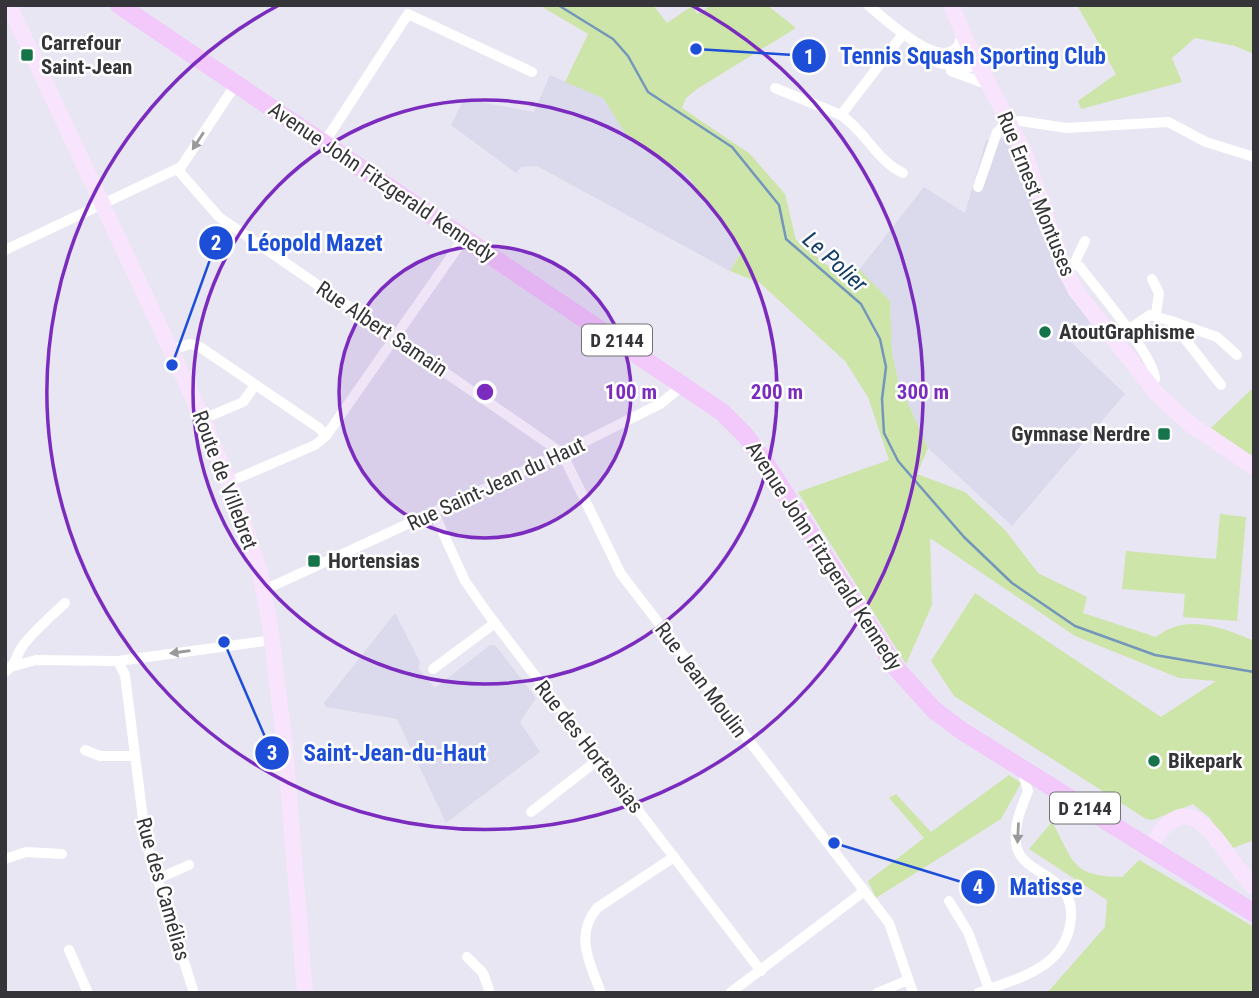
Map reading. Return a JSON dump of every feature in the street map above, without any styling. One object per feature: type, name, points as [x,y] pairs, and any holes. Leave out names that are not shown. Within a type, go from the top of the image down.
[{"type":"main road","name":"Route de Villebret","points":[[9,5],[11,28],[102,204],[203,419],[229,482],[264,590],[272,640],[294,847],[305,993]]},
{"type":"main road","name":"Avenue John Fitzgerald Kennedy","points":[[119,5],[722,412],[745,435],[884,652],[910,686],[934,710],[962,731],[1254,913]]},
{"type":"main road","name":"Rue Ernest Montuses","points":[[951,5],[975,60],[1024,152],[1076,290],[1150,385],[1190,425],[1254,467]]},
{"type":"main road","points":[[1150,847],[1170,819],[1180,815],[1197,819],[1254,887]]},
{"type":"street","points":[[868,5],[928,51],[942,58],[975,60]]},
{"type":"street","points":[[324,143],[408,14],[532,72]]},
{"type":"street","points":[[942,58],[960,44],[962,33]]},
{"type":"street","points":[[841,115],[903,34]]},
{"type":"street","points":[[942,58],[954,73],[990,86]]},
{"type":"street","points":[[5,250],[177,169],[236,84]]},
{"type":"street","points":[[775,88],[854,123],[890,167],[903,173]]},
{"type":"street","points":[[978,187],[997,132],[1009,122],[1067,128],[1168,122],[1206,142],[1254,157]]},
{"type":"street","name":"Rue Albert Samain","points":[[177,169],[219,217],[562,453]]},
{"type":"street","points":[[229,482],[315,445],[326,436],[465,237]]},
{"type":"street","name":"Rue Ernest Montuses","points":[[1069,266],[1085,241]]},
{"type":"street","points":[[1069,266],[1128,330],[1155,370],[1155,379],[1150,385]]},
{"type":"street","points":[[1152,279],[1159,293],[1156,314]]},
{"type":"street","points":[[1128,330],[1142,318],[1156,314],[1217,337],[1237,355]]},
{"type":"street","points":[[1171,321],[1221,385]]},
{"type":"street","points":[[172,350],[190,344],[200,347],[319,428],[326,436]]},
{"type":"street","name":"Rue Saint-Jean du Haut","points":[[264,590],[562,453],[660,404],[676,391],[680,383]]},
{"type":"street","points":[[203,419],[243,402],[251,391]]},
{"type":"street","name":"Rue Jean Moulin","points":[[562,453],[621,574],[892,931],[912,993]]},
{"type":"street","name":"Rue des Hortensias","points":[[434,513],[466,581],[495,623],[761,971]]},
{"type":"street","points":[[10,669],[31,635],[65,603]]},
{"type":"street","points":[[433,669],[495,623]]},
{"type":"street","points":[[10,669],[36,660],[118,661],[272,640]]},
{"type":"street","name":"Rue des Camélias","points":[[118,661],[125,675],[141,818],[157,879],[194,993]]},
{"type":"street","points":[[85,750],[100,756],[134,756]]},
{"type":"street","points":[[531,812],[599,759]]},
{"type":"street","points":[[949,901],[968,932],[983,991],[1042,968],[1059,955],[1070,926],[1071,909],[1060,886],[1021,858],[1017,849],[1018,821],[1028,791],[1021,768]]},
{"type":"street","points":[[5,859],[13,859],[26,852],[62,853]]},
{"type":"street","points":[[601,993],[583,937],[590,917],[597,908],[674,857]]},
{"type":"street","points":[[157,879],[188,865]]},
{"type":"street","points":[[730,993],[863,892]]},
{"type":"street","points":[[69,950],[88,993]]},
{"type":"street","points":[[467,957],[483,973],[490,993]]},
{"type":"street","points":[[877,993],[908,979]]},
{"type":"shaded area","points":[[550,75],[603,98],[625,133],[688,176],[741,252],[730,271],[537,166],[521,167],[516,173],[451,125],[464,99],[534,112]]},
{"type":"shaded area","points":[[1007,138],[1073,298],[1090,323],[1071,342],[1125,394],[1012,526],[928,448],[898,381],[892,352],[890,301],[859,270],[924,187],[965,213],[986,140]]},
{"type":"shaded area","points":[[395,613],[420,662],[418,668],[435,688],[490,645],[496,646],[536,698],[520,722],[540,752],[446,823],[397,719],[326,707],[324,703]]},
{"type":"green space","points":[[539,5],[653,5],[667,23],[692,6],[697,14],[712,5],[767,5],[796,28],[697,89],[686,98],[682,108],[750,154],[785,194],[796,240],[849,283],[859,269],[890,301],[892,352],[898,381],[928,448],[917,474],[965,492],[1005,530],[1038,573],[1087,597],[1083,613],[1156,637],[1179,626],[1192,624],[1217,627],[1254,641],[1254,840],[1230,849],[1210,818],[1193,804],[1152,820],[1146,819],[954,696],[931,661],[975,593],[1161,717],[1216,681],[1179,678],[1075,636],[930,538],[932,605],[906,664],[798,492],[889,460],[868,397],[845,361],[760,283],[730,271],[741,252],[688,176],[625,133],[603,98],[565,82],[588,34]]},
{"type":"green space","points":[[1077,5],[1254,5],[1254,54],[1235,46],[1195,38],[1172,58],[1182,82],[1081,109],[1078,101],[1116,74]]},
{"type":"green space","points":[[1254,387],[1254,457],[1211,428]]},
{"type":"green space","points":[[1220,514],[1246,517],[1237,621],[1183,617],[1185,594],[1122,589],[1126,551],[1216,559]]},
{"type":"green space","points":[[1009,775],[1021,783],[1001,819],[876,898],[868,881],[924,838],[889,798],[896,794],[931,832]]},
{"type":"green space","points":[[1052,822],[1076,865],[1084,870],[1093,874],[1122,877],[1139,860],[1254,927],[1254,993],[1047,993],[1105,927],[1107,900],[1029,849]]},
{"type":"waterway","name":"Le Polier","points":[[558,5],[613,39],[628,56],[648,92],[732,147],[779,205],[786,239],[861,304],[880,339],[886,367],[882,399],[884,433],[898,461],[964,537],[1012,583],[1075,626],[1155,655],[1254,672]]},
{"type":"place","name":"Tennis Squash Sporting Club","points":[[696,49]]},
{"type":"place","name":"Carrefour Saint-Jean","points":[[27,55]]},
{"type":"place","name":"AtoutGraphisme","points":[[1045,332]]},
{"type":"place","name":"Léopold Mazet","points":[[172,365]]},
{"type":"place","name":"Gymnase Nerdre","points":[[1164,434]]},
{"type":"place","name":"Hortensias","points":[[314,561]]},
{"type":"place","name":"Saint-Jean-du-Haut","points":[[224,642]]},
{"type":"place","name":"Bikepark","points":[[1154,761]]},
{"type":"place","name":"Matisse","points":[[834,843]]}]
